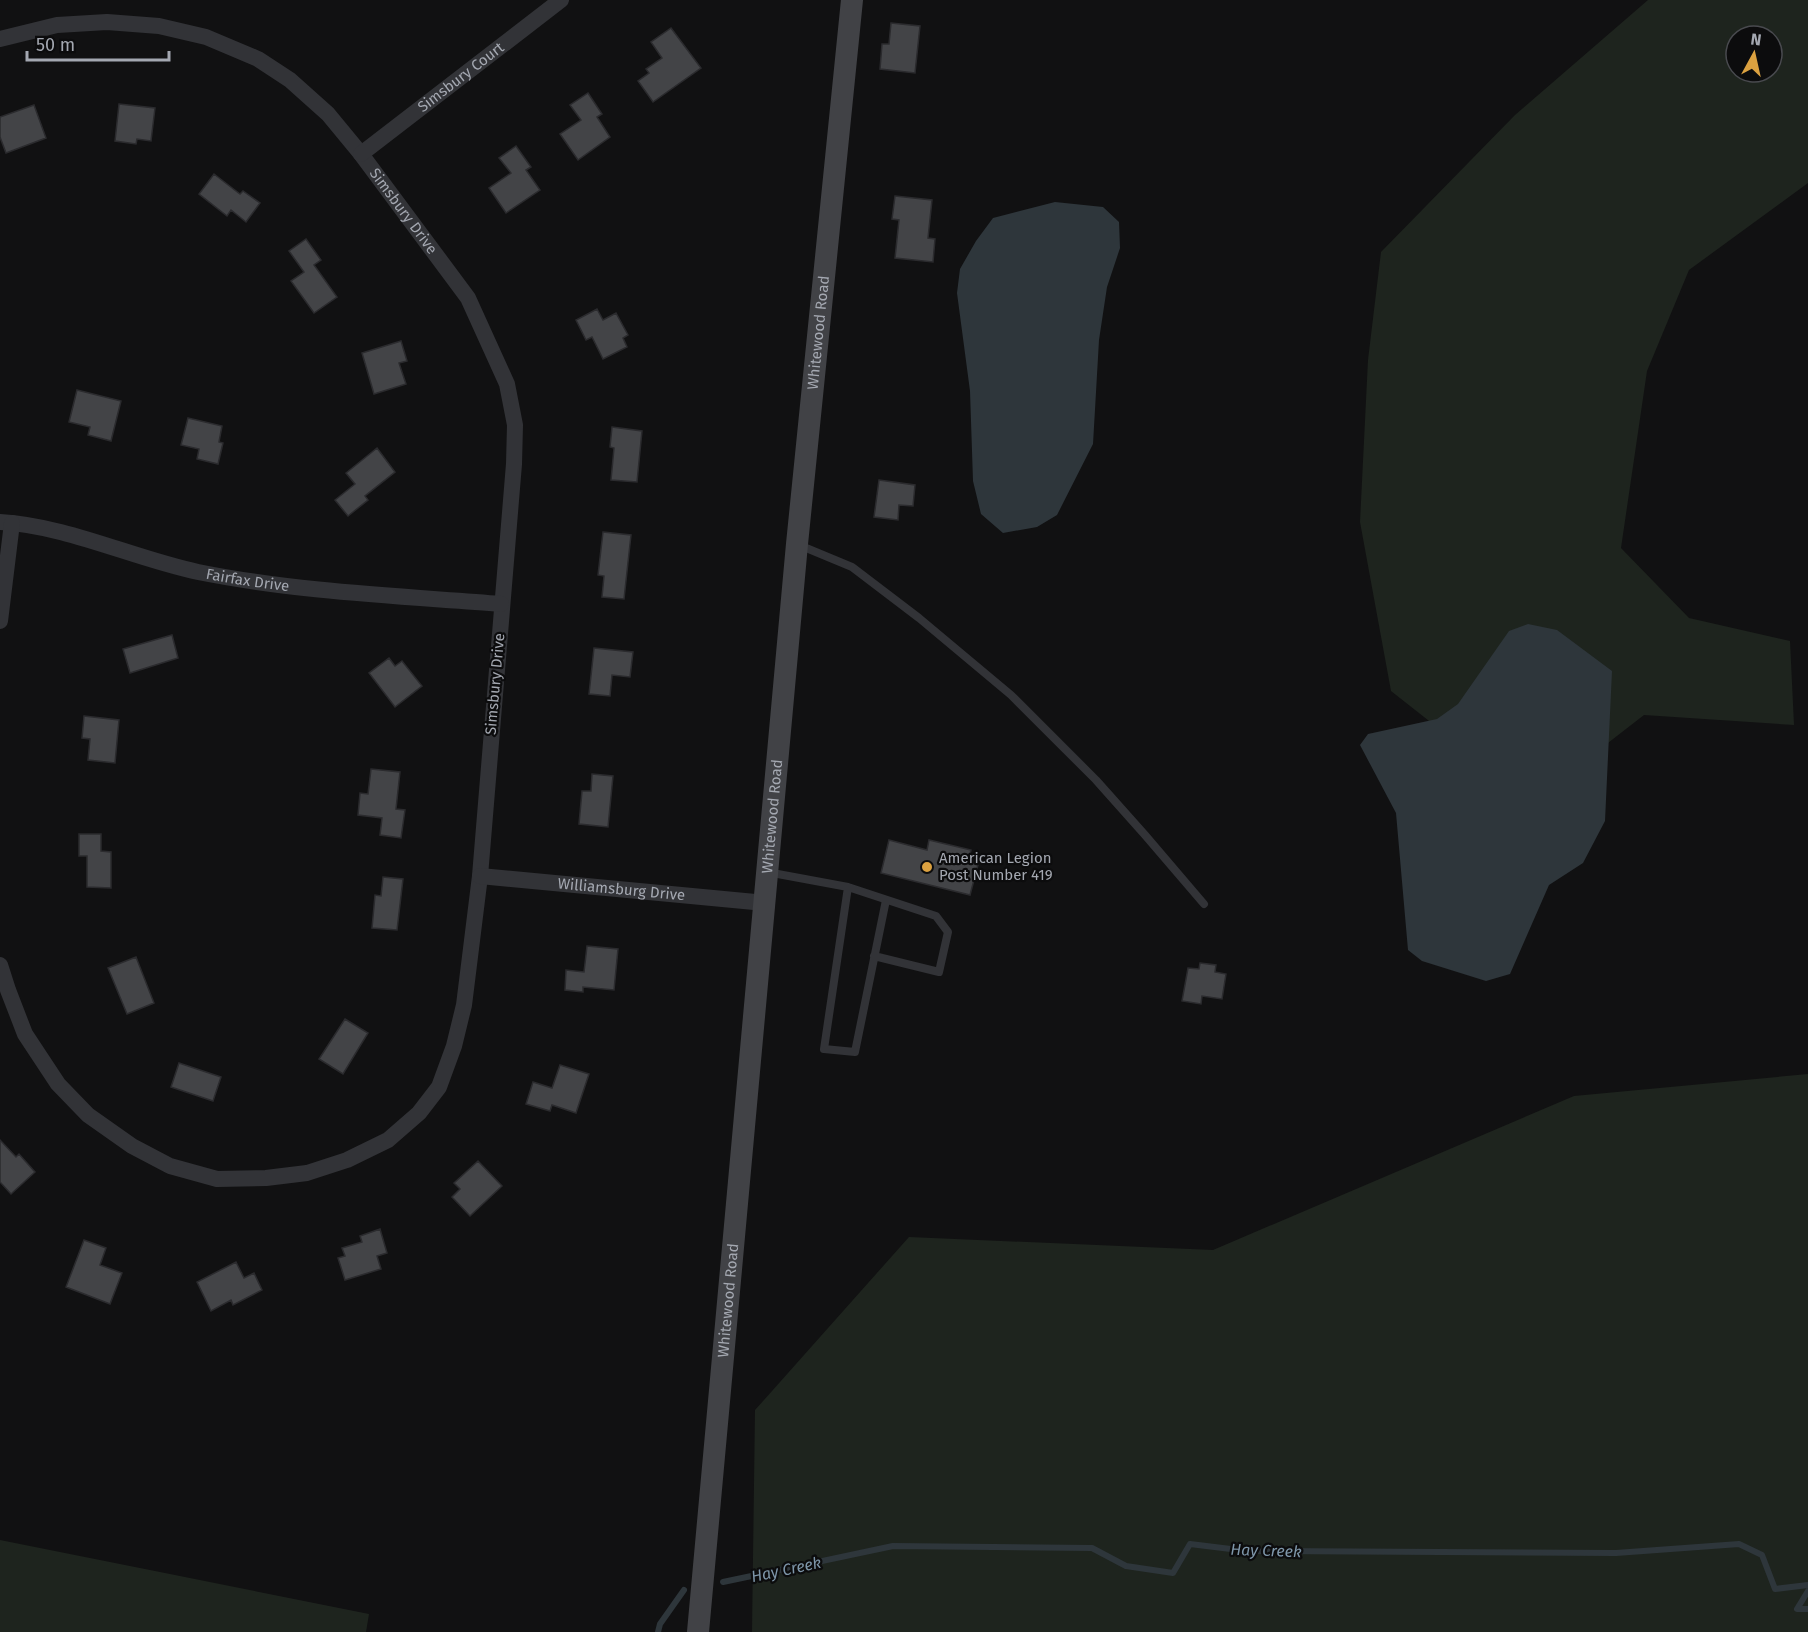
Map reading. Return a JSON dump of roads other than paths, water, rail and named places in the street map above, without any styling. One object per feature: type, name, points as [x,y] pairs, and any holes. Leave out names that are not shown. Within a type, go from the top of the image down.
[{"type":"street","name":"Simsbury Court","points":[[361,154],[561,0]]},
{"type":"street","name":"Whitewood Road","points":[[699,1632],[766,872],[852,0]]},
{"type":"street","name":"Simsbury Drive","points":[[0,39],[57,25],[106,22],[159,26],[206,37],[258,59],[290,80],[328,114],[361,154],[468,298],[507,384],[515,425],[514,464],[480,876],[464,1005],[454,1046],[439,1087],[419,1113],[388,1140],[347,1160],[307,1173],[266,1179],[217,1179],[170,1166],[132,1146],[88,1115],[58,1084],[25,1034],[0,965]]},
{"type":"street","name":"Fairfax Drive","points":[[6,522],[61,532],[198,572],[276,586],[501,604]]},
{"type":"street","points":[[0,621],[6,522]]},
{"type":"street","name":"Williamsburg Drive","points":[[480,876],[765,903]]},
{"type":"lane","points":[[797,544],[852,567],[919,618],[1011,695],[1096,780],[1204,904]]},
{"type":"lane","points":[[766,872],[848,887],[936,916],[948,932],[939,972],[874,956]]},
{"type":"lane","points":[[848,887],[825,1049],[855,1052],[886,900]]},
{"type":"waterway","name":"Hay Creek","points":[[723,1582],[893,1546],[1092,1548],[1126,1566],[1173,1573],[1190,1544],[1247,1551],[1616,1553],[1739,1544],[1762,1555],[1775,1589],[1808,1585]]},
{"type":"waterway","name":"Hay Creek","points":[[658,1632],[660,1624],[684,1590]]},
{"type":"waterway","name":"Hay Creek","points":[[1808,1591],[1797,1609],[1808,1609]]},
{"type":"place","name":"American Legion Post Number 419","points":[[927,867]]}]
